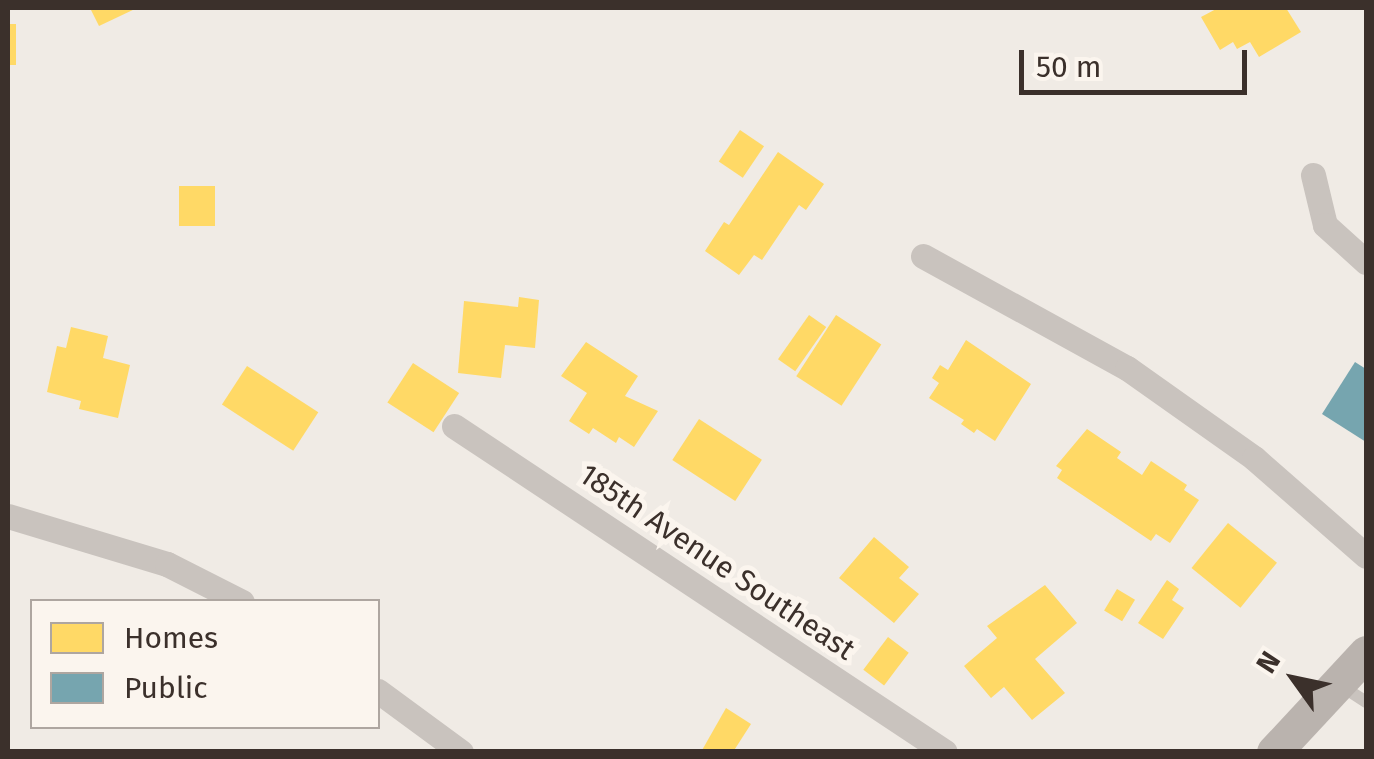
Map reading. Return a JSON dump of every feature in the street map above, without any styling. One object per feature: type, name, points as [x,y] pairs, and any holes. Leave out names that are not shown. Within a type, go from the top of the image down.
[{"type":"street","points":[[1313,175],[1325,225],[1366,262]]},
{"type":"street","points":[[923,256],[1044,318],[1127,368],[1254,458],[1366,556]]},
{"type":"street","name":"185th Avenue Southeast","points":[[454,426],[945,752]]},
{"type":"street","points":[[8,516],[166,564],[236,599]]},
{"type":"street","points":[[1274,752],[1352,692],[1366,653]]},
{"type":"street","points":[[380,692],[460,752]]},
{"type":"building: Homes","points":[[90,8],[137,8],[99,26]]},
{"type":"building: Homes","points":[[1218,8],[1286,8],[1301,32],[1259,57],[1250,42],[1237,49],[1233,42],[1220,50],[1201,17]]},
{"type":"building: Homes","points":[[8,24],[16,24],[16,65],[8,65]]},
{"type":"building: Homes","points":[[740,130],[764,146],[743,178],[719,162]]},
{"type":"building: Homes","points":[[778,152],[824,184],[806,210],[799,205],[762,260],[754,255],[739,275],[705,251],[724,222],[729,225]]},
{"type":"building: Homes","points":[[179,186],[215,186],[215,226],[179,226]]},
{"type":"building: Homes","points":[[519,297],[539,300],[535,348],[505,345],[501,378],[458,373],[464,301],[518,307]]},
{"type":"building: Homes","points":[[809,315],[826,327],[795,371],[778,359]]},
{"type":"building: Homes","points":[[836,315],[881,344],[842,406],[796,376]]},
{"type":"building: Homes","points":[[71,327],[108,336],[103,358],[130,365],[118,418],[79,409],[81,401],[47,392],[57,346],[66,348]]},
{"type":"building: Homes","points":[[966,340],[1031,384],[995,441],[977,429],[974,433],[961,424],[964,420],[929,398],[939,383],[932,378],[940,365],[948,370]]},
{"type":"building: Homes","points":[[586,342],[638,376],[625,396],[658,411],[634,447],[619,437],[616,443],[593,428],[589,434],[569,421],[587,393],[561,376]]},
{"type":"building: Homes","points":[[413,363],[459,393],[434,432],[387,402]]},
{"type":"building: Homes","points":[[247,366],[318,412],[293,451],[222,405]]},
{"type":"building: Homes","points":[[699,419],[762,460],[735,501],[672,460]]},
{"type":"building: Homes","points":[[1087,429],[1121,452],[1117,458],[1142,475],[1151,461],[1187,485],[1184,490],[1199,500],[1170,543],[1156,534],[1151,541],[1057,478],[1062,470],[1056,466]]},
{"type":"building: Homes","points":[[1228,523],[1277,563],[1240,608],[1191,568]]},
{"type":"building: Homes","points":[[874,537],[909,567],[899,578],[919,594],[894,623],[839,578]]},
{"type":"building: Homes","points":[[1167,580],[1179,589],[1172,600],[1184,608],[1163,639],[1138,623]]},
{"type":"building: Homes","points":[[1045,585],[1077,623],[1035,659],[1065,693],[1032,720],[1004,687],[991,698],[964,666],[997,638],[987,626]]},
{"type":"building: Homes","points":[[1117,589],[1135,600],[1122,621],[1104,610]]},
{"type":"building: Homes","points":[[888,637],[909,653],[884,685],[863,670]]},
{"type":"building: Homes","points":[[726,708],[751,724],[733,752],[701,752]]},
{"type":"building: Public","points":[[1355,362],[1366,369],[1366,442],[1322,414]]}]
